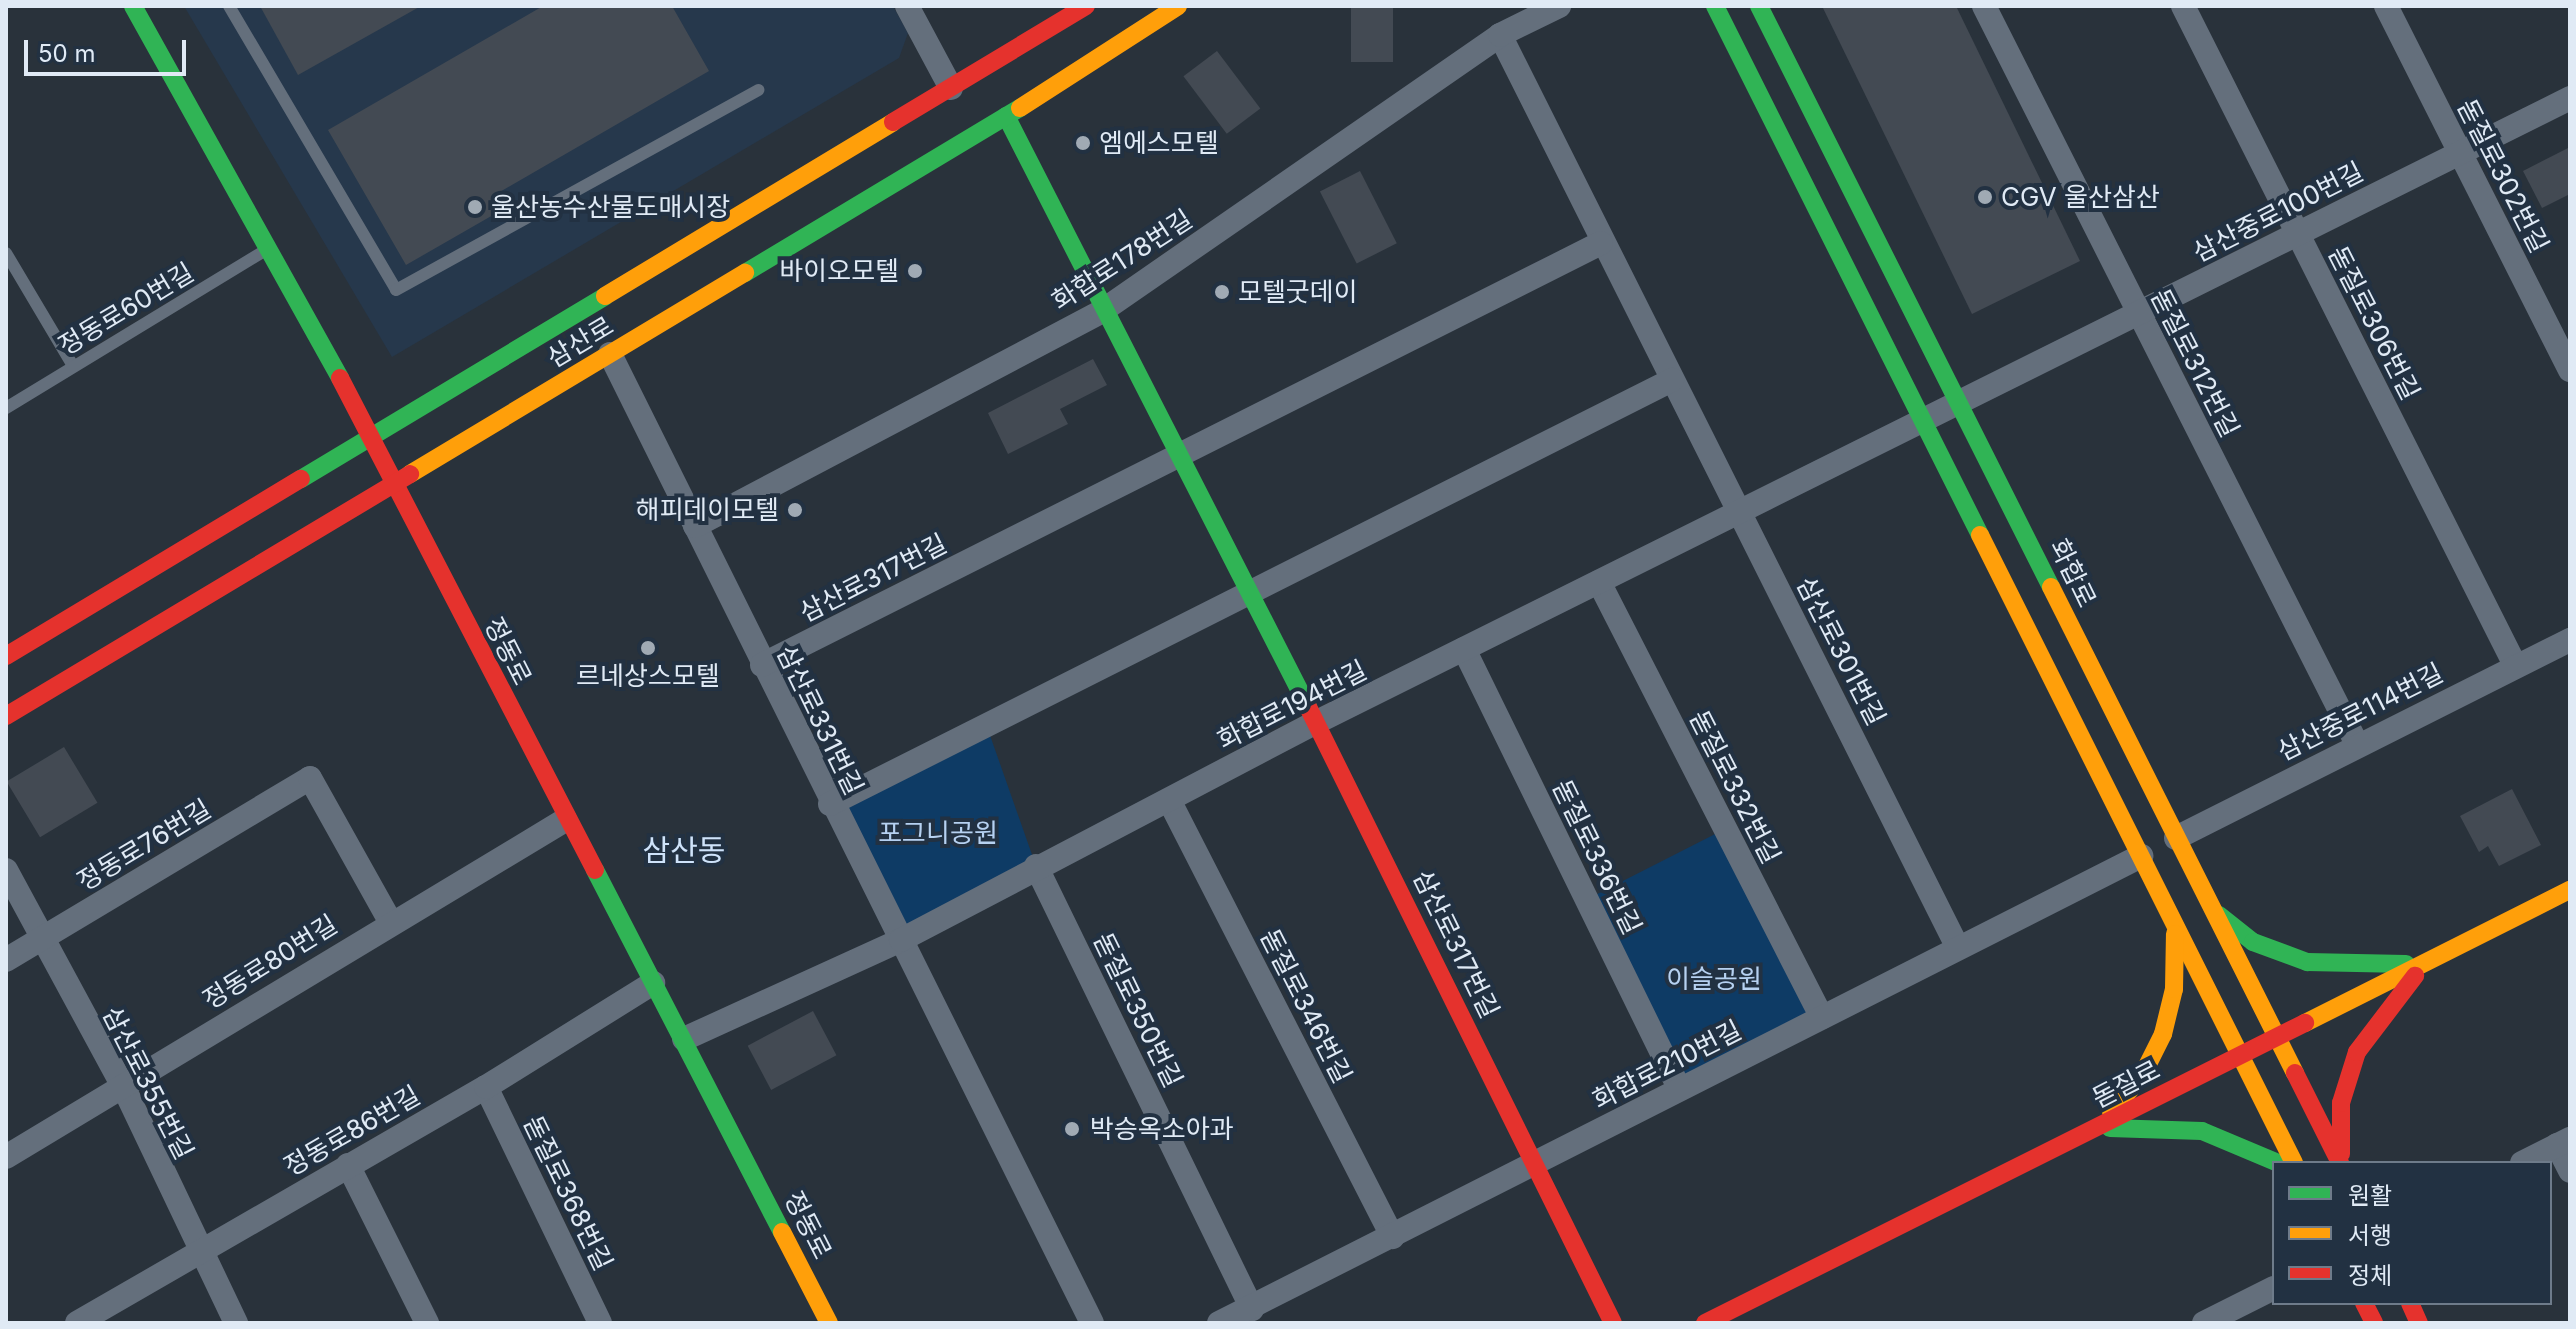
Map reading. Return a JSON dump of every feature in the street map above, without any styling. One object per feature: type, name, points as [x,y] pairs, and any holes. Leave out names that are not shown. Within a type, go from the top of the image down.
[{"type":"main road","name":"정동로","points":[[133,6],[270,247],[371,437],[565,820],[684,1039],[829,1323]]},
{"type":"main road","name":"삼산로","points":[[6,656],[1086,6]]},
{"type":"main road","name":"삼산로","points":[[6,716],[1006,116],[1178,6]]},
{"type":"main road","points":[[1715,6],[2293,1161]]},
{"type":"main road","name":"화합로","points":[[1759,6],[2340,1161]]},
{"type":"main road","name":"삼산로317번길","points":[[1006,116],[1102,311],[1317,722],[1613,1323]]},
{"type":"main road","name":"돋질로","points":[[1705,1323],[2570,890]]},
{"type":"main road","points":[[2173,920],[2194,949],[2210,951],[2218,937],[2209,904]]},
{"type":"main road","points":[[2209,904],[2253,942],[2307,962],[2380,967],[2435,957]]},
{"type":"main road","points":[[2085,1133],[2127,1097],[2163,1034],[2177,963],[2173,920]]},
{"type":"main road","points":[[2341,1161],[2341,1103],[2357,1052],[2388,1003],[2435,957]]},
{"type":"main road","points":[[2085,1133],[2132,1125],[2190,1129],[2228,1137],[2274,1161]]},
{"type":"main road","points":[[2365,1305],[2374,1323]]},
{"type":"street","points":[[907,6],[951,88]]},
{"type":"street","name":"화합로178번길","points":[[695,526],[1102,311],[1500,35],[1559,6]]},
{"type":"street","name":"돋질로312번길","points":[[1984,6],[2357,744]]},
{"type":"street","name":"돋질로306번길","points":[[2183,6],[2515,665]]},
{"type":"street","name":"돋질로302번길","points":[[2386,6],[2570,370]]},
{"type":"street","name":"삼산로301번길","points":[[1500,35],[1601,243],[1741,512],[1958,948]]},
{"type":"street","name":"삼산중로100번길","points":[[1925,421],[2570,98]]},
{"type":"street","points":[[1180,455],[1601,243]]},
{"type":"street","name":"삼산로331번길","points":[[610,354],[830,804],[1092,1323]]},
{"type":"street","points":[[830,804],[1250,589],[1672,380]]},
{"type":"street","name":"화합로194번길","points":[[684,1039],[901,940],[1036,866],[1317,722],[1925,421]]},
{"type":"street","name":"삼산로317번길","points":[[762,665],[1180,455]]},
{"type":"street","name":"돋질로332번길","points":[[1599,582],[1822,1017]]},
{"type":"street","name":"삼산중로114번길","points":[[2176,838],[2357,744],[2570,640]]},
{"type":"street","name":"돋질로336번길","points":[[1464,649],[1680,1089]]},
{"type":"street","name":"정동로76번길","points":[[6,960],[310,778],[390,921]]},
{"type":"street","name":"돋질로346번길","points":[[1169,800],[1393,1237]]},
{"type":"street","name":"정동로80번길","points":[[6,1157],[390,921],[565,820]]},
{"type":"street","name":"화합로210번길","points":[[1219,1323],[1252,1309],[2141,856]]},
{"type":"street","name":"돋질로350번길","points":[[1036,866],[1252,1309]]},
{"type":"street","name":"삼산로355번길","points":[[6,870],[40,940],[123,1086],[236,1323]]},
{"type":"street","name":"정동로86번길","points":[[77,1323],[486,1087],[653,983]]},
{"type":"street","name":"돋질로368번길","points":[[486,1087],[600,1323]]},
{"type":"street","points":[[2526,1161],[2564,1142],[2570,1171]]},
{"type":"street","points":[[348,1165],[427,1323]]},
{"type":"street","points":[[2204,1323],[2272,1289]]},
{"type":"lane","points":[[229,6],[396,290],[758,90]]},
{"type":"lane","name":"정동로60번길","points":[[6,408],[270,247]]},
{"type":"lane","points":[[6,253],[73,366]]},
{"type":"shaded area","name":"울산농수산물도매시장","points":[[184,6],[893,6],[908,33],[899,58],[392,357]]},
{"type":"green space","name":"포그니공원","points":[[986,724],[1036,866],[901,940],[830,804]]},
{"type":"green space","name":"이슬공원","points":[[1725,829],[1821,1018],[1682,1089],[1586,900]]},
{"type":"building","points":[[260,6],[421,6],[298,75]]},
{"type":"building","points":[[543,6],[672,6],[709,71],[498,193],[507,207],[406,265],[328,130]]},
{"type":"building","points":[[1351,6],[1393,6],[1393,62],[1351,62]]},
{"type":"building","points":[[1822,6],[1956,6],[2080,261],[1972,314]]},
{"type":"building","points":[[1217,51],[1260,109],[1227,134],[1183,76]]},
{"type":"building","points":[[2570,147],[2570,194],[2542,208],[2523,171]]},
{"type":"building","points":[[1360,171],[1397,243],[1357,264],[1320,191]]},
{"type":"building","points":[[1093,359],[1107,385],[1060,409],[1068,424],[1008,454],[988,413]]},
{"type":"building","points":[[64,747],[97,803],[40,837],[7,782]]},
{"type":"building","points":[[2512,789],[2541,845],[2499,866],[2488,846],[2479,852],[2460,816]]},
{"type":"building","points":[[813,1011],[836,1055],[771,1090],[748,1046]]},
{"type":"traffic: fast","points":[[133,6],[340,378]]},
{"type":"traffic: fast","points":[[1715,6],[1980,535]]},
{"type":"traffic: fast","points":[[1759,6],[2051,587]]},
{"type":"traffic: fast","points":[[745,273],[1020,108]]},
{"type":"traffic: fast","points":[[1006,116],[1308,707]]},
{"type":"traffic: fast","points":[[301,479],[605,296]]},
{"type":"traffic: fast","points":[[595,870],[782,1232]]},
{"type":"traffic: fast","points":[[2219,915],[2253,942],[2307,962],[2406,964]]},
{"type":"traffic: fast","points":[[2110,1128],[2202,1131],[2273,1161]]},
{"type":"traffic: slow","points":[[1020,108],[1178,6]]},
{"type":"traffic: slow","points":[[605,296],[893,122]]},
{"type":"traffic: slow","points":[[410,474],[745,273]]},
{"type":"traffic: slow","points":[[1980,535],[2293,1161]]},
{"type":"traffic: slow","points":[[2051,587],[2295,1073]]},
{"type":"traffic: slow","points":[[2305,1023],[2570,890]]},
{"type":"traffic: slow","points":[[2111,1112],[2142,1076],[2163,1034],[2174,989],[2175,934]]},
{"type":"traffic: slow","points":[[782,1232],[829,1323]]},
{"type":"traffic: jam","points":[[893,122],[1086,6]]},
{"type":"traffic: jam","points":[[340,378],[595,870]]},
{"type":"traffic: jam","points":[[6,716],[410,474]]},
{"type":"traffic: jam","points":[[6,656],[301,479]]},
{"type":"traffic: jam","points":[[1308,707],[1613,1323]]},
{"type":"traffic: jam","points":[[2341,1154],[2341,1103],[2357,1052],[2415,976]]},
{"type":"traffic: jam","points":[[1705,1323],[2305,1023]]},
{"type":"traffic: jam","points":[[2295,1073],[2339,1161]]},
{"type":"traffic: jam","points":[[2365,1305],[2374,1323]]},
{"type":"traffic: jam","points":[[2411,1305],[2419,1323]]},
{"type":"place","name":"엠에스모텔","points":[[1083,143]]},
{"type":"place","name":"CGV 울산삼산","points":[[1985,197]]},
{"type":"place","name":"울산농수산물도매시장","points":[[475,207]]},
{"type":"place","name":"바이오모텔","points":[[915,271]]},
{"type":"place","name":"모텔굿데이","points":[[1222,292]]},
{"type":"place","name":"해피데이모텔","points":[[795,510]]},
{"type":"place","name":"르네상스모텔","points":[[648,648]]},
{"type":"place","name":"박승옥소아과","points":[[1072,1129]]},
{"type":"district","name":"삼산동","points":[[684,850]]}]
